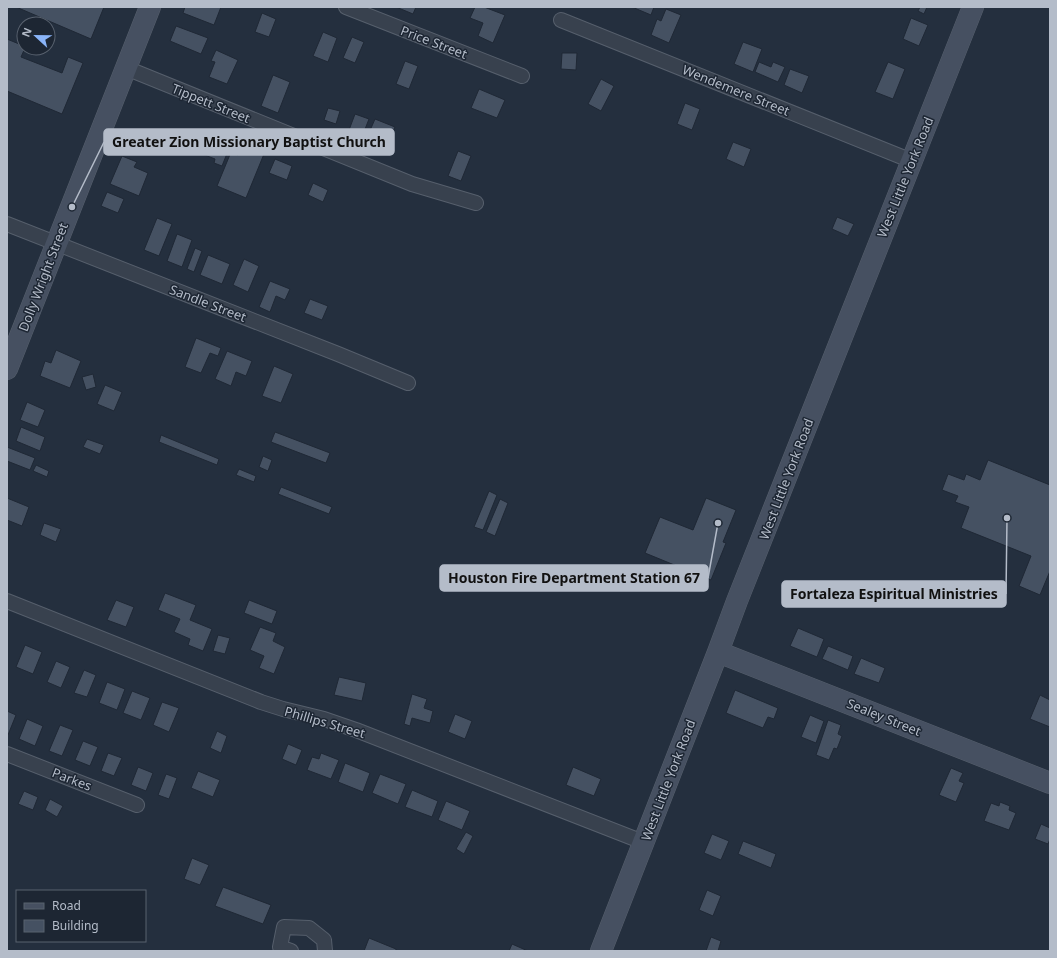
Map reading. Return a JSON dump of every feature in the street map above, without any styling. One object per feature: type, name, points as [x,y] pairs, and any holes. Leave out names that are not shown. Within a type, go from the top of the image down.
[{"type":"street","name":"Dolly Wright Street","points":[[7,369],[150,7]]},
{"type":"street","name":"Price Street","points":[[346,7],[522,76]]},
{"type":"street","name":"West Little York Road","points":[[601,951],[737,601],[973,7]]},
{"type":"street","name":"Wendemere Street","points":[[561,20],[912,161]]},
{"type":"street","name":"Tippett Street","points":[[126,68],[412,184],[476,203]]},
{"type":"street","name":"Sandle Street","points":[[7,224],[408,383]]},
{"type":"street","name":"Phillips Street","points":[[7,600],[261,702],[283,710],[324,719],[356,730],[643,842]]},
{"type":"street","name":"Sealey Street","points":[[718,652],[1050,783]]},
{"type":"street","name":"Parkes","points":[[7,754],[136,804]]},
{"type":"street","points":[[291,951],[280,947],[284,927],[309,928],[324,940],[325,951]]},
{"type":"building","points":[[16,7],[104,7],[91,39],[56,24],[56,16],[37,16]]},
{"type":"building","points":[[185,7],[221,7],[214,25],[183,13]]},
{"type":"building","points":[[396,7],[416,7],[413,14]]},
{"type":"building","points":[[475,7],[484,7],[505,15],[493,43],[478,36],[483,23],[470,18]]},
{"type":"building","points":[[632,7],[654,7],[651,15]]},
{"type":"building","points":[[920,7],[927,7],[924,14],[918,11]]},
{"type":"building","points":[[666,9],[681,15],[669,43],[651,35],[657,19],[661,21]]},
{"type":"building","points":[[262,13],[276,19],[269,37],[255,32]]},
{"type":"building","points":[[911,18],[928,25],[919,46],[903,39]]},
{"type":"building","points":[[176,26],[208,38],[201,54],[170,41]]},
{"type":"building","points":[[323,32],[337,38],[328,62],[313,56]]},
{"type":"building","points":[[352,37],[364,42],[355,63],[343,58]]},
{"type":"building","points":[[7,39],[16,43],[16,56],[21,56],[62,73],[68,57],[83,63],[62,114],[7,91]]},
{"type":"building","points":[[743,42],[762,49],[753,72],[734,64]]},
{"type":"building","points":[[216,50],[238,60],[227,84],[209,77],[215,62],[211,61]]},
{"type":"building","points":[[562,53],[577,53],[576,70],[561,69]]},
{"type":"building","points":[[405,61],[418,66],[409,89],[396,84]]},
{"type":"building","points":[[759,62],[771,67],[773,62],[785,67],[778,82],[755,72]]},
{"type":"building","points":[[888,62],[905,69],[893,99],[875,92]]},
{"type":"building","points":[[790,69],[809,76],[802,93],[784,85]]},
{"type":"building","points":[[273,75],[290,82],[278,113],[261,106]]},
{"type":"building","points":[[601,79],[614,86],[601,111],[588,104]]},
{"type":"building","points":[[479,89],[505,100],[497,118],[471,108]]},
{"type":"building","points":[[685,103],[700,109],[692,130],[677,124]]},
{"type":"building","points":[[328,108],[340,111],[336,124],[324,120]]},
{"type":"building","points":[[355,114],[369,119],[360,142],[346,138]]},
{"type":"building","points":[[375,119],[395,127],[384,152],[370,146],[373,138],[368,135]]},
{"type":"building","points":[[198,134],[230,146],[222,166],[214,163],[215,159],[192,150]]},
{"type":"building","points":[[733,142],[751,149],[744,167],[726,159]]},
{"type":"building","points":[[242,145],[264,154],[246,198],[217,186],[231,152],[238,155]]},
{"type":"building","points":[[458,151],[471,156],[461,181],[448,176]]},
{"type":"building","points":[[122,156],[137,162],[134,167],[148,173],[139,196],[110,184]]},
{"type":"building","points":[[275,159],[292,166],[287,180],[269,173]]},
{"type":"building","points":[[313,183],[328,190],[323,202],[308,195]]},
{"type":"building","points":[[107,192],[124,199],[118,213],[101,206]]},
{"type":"building","points":[[837,217],[854,224],[848,236],[832,229]]},
{"type":"building","points":[[157,218],[172,224],[159,256],[144,250]]},
{"type":"building","points":[[177,234],[192,240],[182,267],[167,261]]},
{"type":"building","points":[[195,248],[202,251],[194,272],[187,269]]},
{"type":"building","points":[[208,255],[230,264],[222,284],[200,275]]},
{"type":"building","points":[[244,259],[259,266],[248,292],[233,285]]},
{"type":"building","points":[[270,281],[290,289],[285,300],[276,296],[270,312],[259,307]]},
{"type":"building","points":[[310,299],[328,306],[322,320],[304,313]]},
{"type":"building","points":[[196,338],[221,348],[218,356],[210,353],[201,373],[185,367]]},
{"type":"building","points":[[56,350],[81,361],[70,388],[40,376],[45,361],[51,363]]},
{"type":"building","points":[[227,351],[252,361],[246,376],[236,372],[231,386],[215,379]]},
{"type":"building","points":[[274,366],[293,374],[281,403],[262,396]]},
{"type":"building","points":[[93,374],[96,387],[86,390],[82,377]]},
{"type":"building","points":[[105,385],[122,392],[114,411],[97,404]]},
{"type":"building","points":[[27,402],[45,410],[38,427],[20,420]]},
{"type":"building","points":[[21,427],[45,437],[40,451],[16,441]]},
{"type":"building","points":[[275,432],[330,453],[326,463],[271,442]]},
{"type":"building","points":[[161,435],[219,459],[217,465],[159,442]]},
{"type":"building","points":[[87,439],[104,445],[100,454],[83,447]]},
{"type":"building","points":[[7,447],[35,458],[30,470],[7,461]]},
{"type":"building","points":[[263,456],[272,460],[268,471],[259,467]]},
{"type":"building","points":[[988,460],[1050,485],[1050,571],[1040,595],[1019,586],[1031,556],[961,528],[969,507],[955,502],[958,496],[942,490],[948,474],[964,480],[966,474],[980,480]]},
{"type":"building","points":[[36,465],[49,471],[47,477],[33,471]]},
{"type":"building","points":[[239,469],[256,476],[254,482],[236,475]]},
{"type":"building","points":[[281,487],[332,507],[329,514],[278,494]]},
{"type":"building","points":[[489,491],[497,495],[483,530],[474,527]]},
{"type":"building","points":[[7,498],[29,507],[22,526],[7,520]]},
{"type":"building","points":[[706,498],[736,510],[723,542],[726,543],[711,580],[645,553],[660,517],[693,530]]},
{"type":"building","points":[[500,499],[508,503],[495,536],[486,532]]},
{"type":"building","points":[[44,523],[61,529],[56,542],[40,535]]},
{"type":"building","points":[[165,593],[196,605],[190,620],[212,629],[203,651],[188,645],[190,639],[174,632],[180,619],[158,610]]},
{"type":"building","points":[[116,600],[134,607],[126,627],[107,620]]},
{"type":"building","points":[[249,600],[277,611],[272,624],[244,613]]},
{"type":"building","points":[[260,627],[276,633],[273,641],[285,647],[274,674],[259,668],[264,656],[250,650]]},
{"type":"building","points":[[798,628],[824,639],[817,657],[790,646]]},
{"type":"building","points":[[218,635],[230,638],[225,654],[213,651]]},
{"type":"building","points":[[25,645],[42,652],[33,674],[16,667]]},
{"type":"building","points":[[828,646],[853,656],[848,670],[822,659]]},
{"type":"building","points":[[861,658],[885,668],[879,683],[854,674]]},
{"type":"building","points":[[56,661],[70,667],[61,688],[47,682]]},
{"type":"building","points":[[84,670],[96,675],[87,697],[74,693]]},
{"type":"building","points":[[339,677],[366,683],[362,701],[334,695]]},
{"type":"building","points":[[107,682],[125,689],[117,710],[99,703]]},
{"type":"building","points":[[735,690],[778,708],[774,719],[768,717],[763,728],[726,713]]},
{"type":"building","points":[[132,691],[150,698],[141,720],[123,713]]},
{"type":"building","points":[[412,694],[427,699],[424,708],[433,711],[430,723],[412,718],[410,726],[404,724]]},
{"type":"building","points":[[1040,695],[1050,700],[1050,727],[1030,719]]},
{"type":"building","points":[[162,702],[179,708],[169,732],[153,725]]},
{"type":"building","points":[[7,711],[16,715],[8,735],[7,735]]},
{"type":"building","points":[[455,714],[472,721],[465,739],[448,732]]},
{"type":"building","points":[[810,715],[824,721],[816,743],[801,737]]},
{"type":"building","points":[[27,719],[43,726],[35,746],[19,739]]},
{"type":"building","points":[[828,720],[841,725],[838,734],[842,736],[837,749],[834,748],[829,760],[816,755]]},
{"type":"building","points":[[60,725],[73,730],[62,756],[49,751]]},
{"type":"building","points":[[217,731],[227,736],[221,753],[210,748]]},
{"type":"building","points":[[83,741],[98,747],[90,766],[75,760]]},
{"type":"building","points":[[288,744],[302,750],[296,765],[282,759]]},
{"type":"building","points":[[108,753],[122,758],[114,776],[101,771]]},
{"type":"building","points":[[321,753],[339,760],[331,779],[307,770],[312,757],[319,759]]},
{"type":"building","points":[[345,763],[370,773],[363,792],[338,782]]},
{"type":"building","points":[[138,767],[153,773],[146,791],[131,785]]},
{"type":"building","points":[[573,767],[601,779],[594,796],[566,785]]},
{"type":"building","points":[[951,768],[963,773],[959,781],[964,783],[956,802],[939,795]]},
{"type":"building","points":[[198,771],[220,780],[213,797],[191,788]]},
{"type":"building","points":[[166,774],[177,778],[169,799],[158,795]]},
{"type":"building","points":[[380,774],[406,784],[398,804],[372,793]]},
{"type":"building","points":[[412,790],[438,801],[432,817],[405,807]]},
{"type":"building","points":[[24,791],[38,797],[33,810],[18,804]]},
{"type":"building","points":[[50,799],[63,806],[57,817],[45,810]]},
{"type":"building","points":[[446,801],[470,811],[462,830],[438,820]]},
{"type":"building","points":[[1000,802],[1010,806],[1009,810],[1016,813],[1009,830],[984,821],[991,803],[999,806]]},
{"type":"building","points":[[1041,824],[1050,828],[1050,839],[1048,844],[1035,839]]},
{"type":"building","points":[[466,832],[473,836],[464,854],[456,849]]},
{"type":"building","points":[[712,834],[729,841],[721,860],[704,853]]},
{"type":"building","points":[[743,841],[776,854],[771,868],[738,854]]},
{"type":"building","points":[[192,858],[209,865],[200,885],[184,879]]},
{"type":"building","points":[[223,887],[271,905],[263,924],[215,906]]},
{"type":"building","points":[[707,890],[721,896],[713,916],[699,910]]},
{"type":"building","points":[[711,937],[721,941],[718,951],[706,951]]},
{"type":"building","points":[[369,938],[396,949],[396,951],[364,951]]},
{"type":"building","points":[[512,944],[528,951],[509,951]]},
{"type":"place","name":"Greater Zion Missionary Baptist Church","points":[[72,207]]},
{"type":"place","name":"Fortaleza Espiritual Ministries","points":[[1007,518]]},
{"type":"place","name":"Houston Fire Department Station 67","points":[[718,523]]}]
